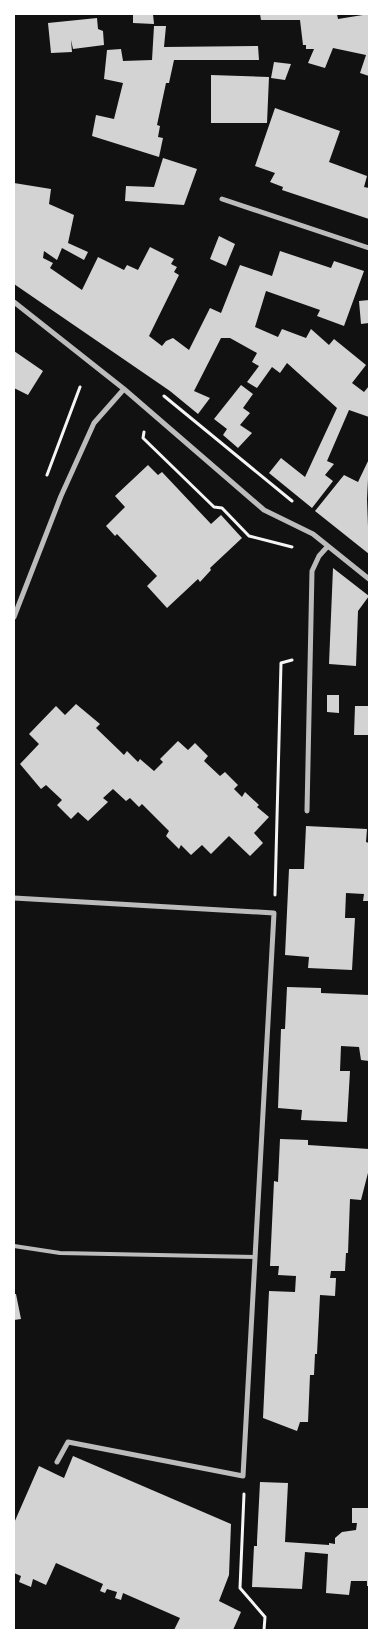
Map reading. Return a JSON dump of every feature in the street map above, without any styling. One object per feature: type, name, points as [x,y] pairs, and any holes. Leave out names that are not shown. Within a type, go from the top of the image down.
[{"type":"street","points":[[222,199],[369,248]]},
{"type":"street","points":[[14,302],[124,389],[264,510],[312,534],[369,579]]},
{"type":"street","points":[[14,617],[61,496],[94,423],[124,389]]},
{"type":"street","points":[[307,811],[312,570],[319,556],[328,546]]},
{"type":"street","points":[[14,898],[274,914],[243,1476],[68,1442],[58,1462]]},
{"type":"lane","points":[[14,1246],[60,1253],[255,1257]]},
{"type":"path","points":[[168,398],[299,506]]},
{"type":"path","points":[[144,430],[144,438],[214,507],[222,508],[249,536],[293,547]]},
{"type":"path","points":[[274,914],[278,858],[281,662],[310,654]]},
{"type":"path","points":[[243,1476],[245,1508],[240,1588],[265,1617],[264,1630]]},
{"type":"building","points":[[133,14],[153,14],[154,24],[133,23]]},
{"type":"building","points":[[260,14],[337,14],[338,19],[369,14],[369,76],[360,73],[366,55],[333,48],[325,68],[308,63],[314,49],[306,49],[306,45],[303,45],[300,20],[261,20]]},
{"type":"building","points":[[97,18],[98,29],[103,31],[104,45],[73,49],[71,40],[72,52],[51,53],[48,23]]},
{"type":"building","points":[[154,26],[166,26],[164,47],[258,46],[259,60],[174,60],[169,83],[166,83],[157,125],[160,126],[158,137],[163,138],[159,157],[92,136],[96,115],[114,119],[123,83],[104,79],[107,50],[121,49],[123,61],[152,60]]},
{"type":"building","points":[[274,62],[291,64],[285,80],[271,78]]},
{"type":"building","points":[[211,75],[269,77],[267,123],[211,123]]},
{"type":"building","points":[[275,108],[340,131],[329,162],[367,176],[364,187],[369,188],[369,219],[282,190],[283,187],[270,182],[275,173],[255,166]]},
{"type":"building","points":[[163,158],[197,169],[184,205],[125,201],[126,186],[154,187]]},
{"type":"building","points":[[14,183],[51,189],[49,204],[74,215],[68,243],[88,252],[84,260],[62,248],[57,260],[44,251],[43,258],[53,263],[50,268],[82,290],[98,257],[124,270],[127,265],[138,270],[150,247],[174,259],[171,264],[177,267],[174,272],[179,275],[149,336],[162,346],[166,341],[173,338],[189,350],[210,308],[221,313],[240,265],[272,276],[280,251],[331,268],[334,261],[364,271],[344,326],[317,316],[320,310],[266,291],[255,327],[278,337],[282,329],[306,338],[311,329],[329,345],[334,339],[366,365],[352,383],[364,392],[369,386],[369,417],[349,410],[327,461],[334,464],[325,475],[333,481],[312,508],[269,473],[281,458],[305,477],[337,408],[287,363],[280,373],[272,367],[257,388],[247,382],[259,366],[252,362],[257,353],[230,338],[221,338],[194,391],[210,398],[198,414],[170,391],[14,284]]},
{"type":"building","points":[[219,236],[235,244],[226,266],[210,259]]},
{"type":"building","points":[[369,300],[369,323],[361,324],[359,301]]},
{"type":"building","points":[[14,351],[43,371],[28,395],[14,388]]},
{"type":"building","points":[[241,385],[253,394],[243,408],[250,413],[240,425],[252,433],[238,448],[223,435],[227,429],[214,419]]},
{"type":"building","points":[[369,459],[367,499],[369,554],[315,511],[344,475],[358,482]]},
{"type":"building","points":[[148,465],[158,475],[162,472],[211,524],[221,515],[242,538],[210,568],[211,570],[200,582],[198,579],[167,608],[147,586],[157,576],[117,534],[115,536],[106,526],[125,507],[115,496]]},
{"type":"building","points":[[333,568],[369,596],[358,611],[356,666],[329,664]]},
{"type":"building","points":[[327,695],[339,695],[339,713],[327,712]]},
{"type":"building","points":[[76,704],[100,724],[96,728],[124,755],[127,751],[138,762],[140,759],[154,771],[163,762],[160,759],[178,741],[188,750],[195,743],[208,756],[204,761],[220,776],[225,772],[238,785],[234,789],[242,797],[245,792],[259,805],[257,807],[269,817],[254,833],[263,843],[250,856],[229,836],[211,854],[202,845],[191,855],[181,845],[179,849],[166,836],[169,831],[142,804],[139,807],[130,798],[126,801],[113,789],[103,798],[108,802],[88,821],[78,812],[71,819],[57,805],[62,800],[46,785],[41,789],[20,764],[39,744],[29,734],[56,706],[65,715]]},
{"type":"building","points":[[355,706],[369,706],[369,735],[354,735]]},
{"type":"building","points":[[306,826],[367,829],[366,842],[369,843],[369,901],[363,901],[364,894],[346,893],[345,918],[355,918],[352,970],[308,968],[309,957],[285,955],[289,869],[304,869]]},
{"type":"building","points":[[287,987],[321,988],[321,993],[369,995],[369,1061],[361,1060],[359,1047],[341,1046],[340,1071],[350,1071],[347,1122],[301,1120],[302,1110],[278,1108],[281,1029],[285,1029]]},
{"type":"building","points":[[280,1139],[308,1140],[308,1145],[369,1149],[369,1169],[361,1200],[350,1199],[348,1253],[346,1253],[345,1271],[331,1271],[330,1278],[336,1278],[335,1296],[320,1295],[317,1354],[315,1354],[314,1375],[310,1375],[308,1422],[300,1422],[297,1431],[263,1418],[269,1291],[295,1292],[296,1276],[278,1275],[279,1266],[270,1266],[274,1181],[278,1182]]},
{"type":"building","points":[[14,1294],[16,1294],[21,1319],[14,1320]]},
{"type":"building","points":[[73,1456],[231,1524],[229,1575],[219,1601],[241,1612],[233,1630],[174,1630],[180,1618],[123,1593],[121,1600],[115,1598],[117,1592],[107,1589],[105,1593],[100,1591],[103,1584],[56,1563],[46,1585],[33,1579],[31,1587],[19,1582],[21,1576],[14,1573],[14,1523],[39,1466],[64,1478]]},
{"type":"building","points":[[260,1482],[288,1483],[285,1542],[335,1544],[335,1538],[342,1532],[356,1530],[357,1523],[352,1523],[352,1508],[369,1508],[369,1586],[367,1586],[367,1581],[351,1581],[349,1595],[326,1593],[328,1554],[305,1552],[302,1589],[252,1587],[254,1546],[257,1546]]}]
